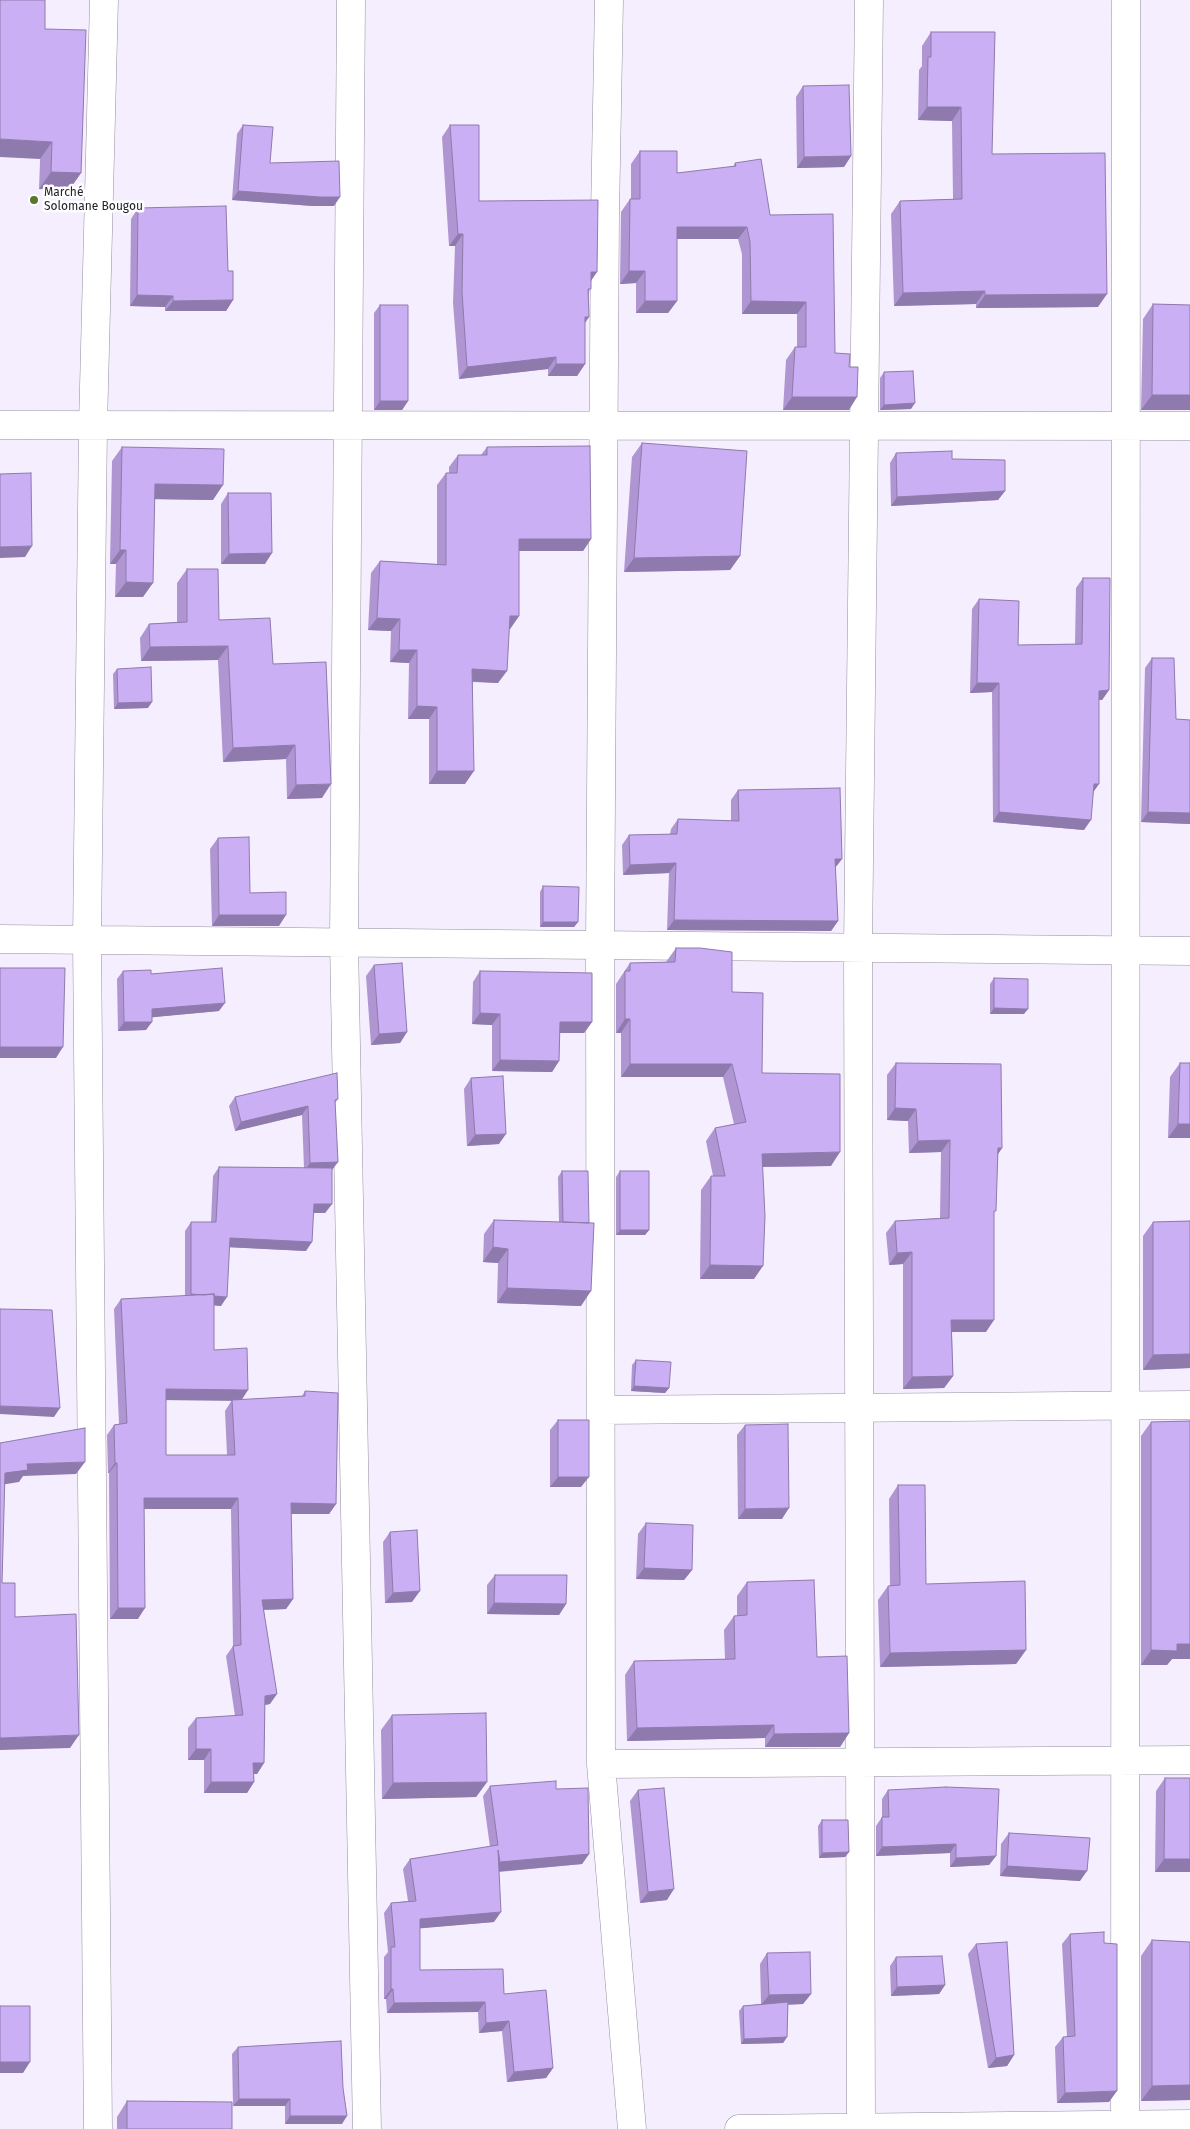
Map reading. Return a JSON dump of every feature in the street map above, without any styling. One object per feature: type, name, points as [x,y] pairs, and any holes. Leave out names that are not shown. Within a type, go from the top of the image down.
[{"type":"street","points":[[98,2129],[87,940],[93,426],[104,0]]},
{"type":"street","points":[[351,0],[344,942],[367,2129]]},
{"type":"street","points":[[609,0],[603,426],[600,945],[601,1764],[632,2129]]},
{"type":"street","points":[[861,2128],[858,948],[869,0]]},
{"type":"street","points":[[1125,2127],[1126,0]]},
{"type":"street","points":[[0,425],[1190,426]]},
{"type":"street","points":[[0,939],[1190,952]]},
{"type":"street","points":[[601,1410],[1190,1405]]},
{"type":"street","points":[[601,1764],[1190,1760]]},
{"type":"street","points":[[739,2129],[1125,2127],[1190,2124]]},
{"type":"building","points":[[0,0],[45,0],[45,29],[86,30],[81,173],[51,172],[52,142],[0,139]]},
{"type":"building","points":[[931,32],[995,32],[992,154],[1105,153],[1107,294],[985,295],[985,291],[903,293],[900,201],[962,199],[961,107],[927,107],[928,57],[931,57]]},
{"type":"building","points":[[849,85],[851,156],[804,157],[803,86]]},
{"type":"building","points":[[243,125],[273,127],[270,163],[339,161],[340,197],[238,191]]},
{"type":"building","points":[[450,125],[479,125],[479,201],[598,200],[597,272],[591,272],[591,289],[588,289],[589,317],[585,317],[585,364],[556,364],[556,357],[467,367],[462,292],[463,234],[458,234]]},
{"type":"building","points":[[640,151],[677,151],[677,173],[736,166],[735,163],[761,159],[770,215],[833,214],[835,353],[850,354],[849,367],[858,367],[857,397],[792,397],[795,347],[806,347],[806,302],[751,301],[750,242],[747,227],[677,227],[677,301],[645,301],[645,271],[629,271],[630,199],[640,199]]},
{"type":"building","points":[[226,206],[228,271],[233,271],[233,300],[173,301],[173,296],[137,295],[138,208]]},
{"type":"building","points":[[1153,304],[1190,305],[1190,395],[1152,395]]},
{"type":"building","points":[[380,305],[408,305],[408,401],[380,401]]},
{"type":"building","points":[[913,371],[915,403],[884,405],[884,372]]},
{"type":"building","points":[[642,443],[747,451],[740,556],[634,558]]},
{"type":"building","points":[[590,446],[591,539],[519,539],[519,616],[510,616],[507,671],[472,669],[474,771],[437,771],[437,707],[417,706],[417,650],[399,650],[400,619],[377,618],[380,561],[446,565],[446,473],[457,473],[458,455],[487,455],[487,447]]},
{"type":"building","points":[[122,447],[224,449],[223,485],[155,484],[153,583],[126,582],[126,550],[120,550]]},
{"type":"building","points":[[952,451],[952,459],[1005,460],[1005,491],[897,497],[896,453]]},
{"type":"building","points":[[31,473],[32,546],[0,547],[0,474]]},
{"type":"building","points":[[228,493],[271,493],[272,553],[229,554]]},
{"type":"building","points":[[187,569],[218,569],[219,620],[270,618],[273,664],[326,662],[331,784],[296,785],[295,745],[233,748],[228,646],[150,647],[149,624],[187,622]]},
{"type":"building","points":[[1083,578],[1110,578],[1109,690],[1099,691],[1099,784],[1094,784],[1091,820],[999,812],[999,683],[977,683],[979,599],[1019,601],[1018,645],[1082,644]]},
{"type":"building","points":[[1152,658],[1174,658],[1176,719],[1190,720],[1190,813],[1148,812]]},
{"type":"building","points":[[151,667],[152,702],[118,703],[117,669]]},
{"type":"building","points":[[840,788],[842,859],[835,859],[838,921],[674,920],[676,863],[630,865],[629,835],[677,834],[678,819],[739,821],[738,790]]},
{"type":"building","points":[[249,837],[250,893],[286,892],[286,915],[219,915],[218,838]]},
{"type":"building","points":[[543,886],[579,887],[578,922],[543,922]]},
{"type":"building","points":[[676,948],[700,948],[732,952],[732,992],[763,993],[762,1073],[840,1074],[840,1152],[762,1154],[765,1216],[763,1266],[710,1265],[711,1176],[725,1176],[715,1128],[746,1122],[732,1064],[630,1064],[630,1019],[625,1019],[625,971],[630,971],[630,963],[675,962]]},
{"type":"building","points":[[402,963],[407,1032],[379,1034],[374,965]]},
{"type":"building","points":[[0,968],[65,968],[63,1047],[0,1047]]},
{"type":"building","points":[[222,968],[225,1003],[152,1009],[152,1022],[124,1022],[123,971],[151,970],[151,974]]},
{"type":"building","points":[[480,971],[592,973],[592,1022],[560,1022],[559,1061],[500,1060],[500,1014],[480,1013]]},
{"type":"building","points":[[994,978],[1028,979],[1028,1009],[994,1008]]},
{"type":"building","points":[[896,1063],[1001,1064],[1002,1148],[998,1148],[996,1211],[994,1211],[994,1320],[951,1320],[953,1376],[912,1377],[912,1252],[897,1253],[895,1221],[949,1218],[950,1140],[918,1141],[916,1109],[895,1108]]},
{"type":"building","points":[[1180,1063],[1190,1063],[1190,1124],[1178,1124]]},
{"type":"building","points":[[337,1073],[338,1099],[335,1100],[338,1162],[310,1163],[308,1106],[241,1122],[235,1097]]},
{"type":"building","points":[[503,1076],[506,1134],[475,1135],[471,1078]]},
{"type":"building","points":[[219,1167],[332,1168],[332,1204],[314,1204],[312,1242],[230,1238],[227,1297],[214,1296],[214,1294],[191,1294],[191,1222],[216,1222]]},
{"type":"building","points":[[562,1171],[588,1171],[589,1223],[563,1222]]},
{"type":"building","points":[[620,1171],[649,1171],[649,1230],[620,1230]]},
{"type":"building","points":[[494,1220],[594,1223],[591,1291],[507,1288],[508,1249],[493,1247]]},
{"type":"building","points":[[1190,1221],[1190,1354],[1153,1355],[1153,1222]]},
{"type":"building","points":[[214,1294],[214,1350],[247,1348],[248,1390],[166,1389],[166,1455],[235,1455],[232,1400],[305,1396],[305,1391],[338,1393],[336,1504],[291,1503],[293,1599],[262,1600],[277,1694],[265,1696],[264,1763],[253,1763],[254,1782],[211,1782],[211,1749],[196,1749],[196,1718],[243,1715],[233,1646],[241,1645],[238,1498],[144,1498],[145,1608],[118,1608],[117,1463],[115,1463],[114,1425],[127,1423],[121,1299]]},
{"type":"building","points":[[0,1309],[52,1310],[60,1408],[0,1406]]},
{"type":"building","points":[[636,1360],[671,1362],[669,1388],[634,1386]]},
{"type":"building","points":[[558,1420],[589,1420],[589,1477],[558,1477]]},
{"type":"building","points":[[1190,1421],[1190,1644],[1177,1644],[1177,1651],[1151,1650],[1151,1422]]},
{"type":"building","points":[[788,1424],[789,1508],[745,1509],[745,1425]]},
{"type":"building","points":[[85,1428],[85,1462],[27,1464],[28,1470],[5,1473],[2,1583],[15,1583],[15,1617],[76,1614],[79,1735],[0,1738],[0,1443]]},
{"type":"building","points":[[898,1485],[925,1485],[926,1584],[1025,1581],[1026,1650],[890,1653],[888,1586],[900,1585]]},
{"type":"building","points":[[646,1523],[693,1525],[692,1570],[644,1568]]},
{"type":"building","points":[[417,1530],[420,1591],[393,1593],[390,1532]]},
{"type":"building","points":[[495,1575],[567,1575],[566,1604],[494,1603]]},
{"type":"building","points":[[814,1580],[817,1657],[847,1656],[849,1733],[774,1734],[774,1725],[637,1728],[634,1661],[735,1659],[734,1616],[747,1615],[747,1582]]},
{"type":"building","points":[[486,1713],[487,1782],[393,1783],[392,1715]]},
{"type":"building","points":[[1165,1778],[1190,1778],[1190,1859],[1164,1859]]},
{"type":"building","points":[[556,1781],[556,1789],[588,1788],[589,1854],[500,1862],[498,1850],[501,1912],[420,1919],[420,1970],[503,1969],[504,1994],[546,1990],[553,2068],[514,2072],[509,2021],[486,2023],[485,2002],[394,2003],[393,1989],[391,1989],[391,1947],[395,1947],[391,1903],[416,1901],[410,1859],[498,1845],[490,1786]]},
{"type":"building","points":[[946,1787],[999,1789],[996,1856],[956,1858],[956,1844],[882,1847],[882,1817],[889,1817],[888,1790]]},
{"type":"building","points":[[664,1788],[674,1889],[648,1892],[638,1790]]},
{"type":"building","points":[[822,1820],[848,1820],[849,1852],[822,1853]]},
{"type":"building","points":[[1009,1833],[1090,1838],[1087,1871],[1007,1866]]},
{"type":"building","points":[[1104,1932],[1104,1943],[1117,1944],[1117,2091],[1065,2093],[1063,2037],[1075,2036],[1070,1934]]},
{"type":"building","points":[[1152,1940],[1190,1942],[1190,2085],[1152,2086]]},
{"type":"building","points":[[1007,1942],[1014,2055],[996,2058],[976,1944]]},
{"type":"building","points":[[810,1952],[811,1994],[769,1995],[767,1953]]},
{"type":"building","points":[[942,1956],[945,1985],[897,1987],[896,1957]]},
{"type":"building","points":[[788,2002],[787,2037],[744,2039],[743,2006]]},
{"type":"building","points":[[0,2006],[30,2006],[30,2062],[0,2062]]},
{"type":"building","points":[[341,2041],[343,2088],[347,2116],[290,2116],[290,2099],[239,2099],[238,2047]]},
{"type":"building","points":[[127,2101],[232,2102],[232,2129],[127,2129]]},
{"type":"place","name":"Marché Solomane Bougou","points":[[34,200]]}]
